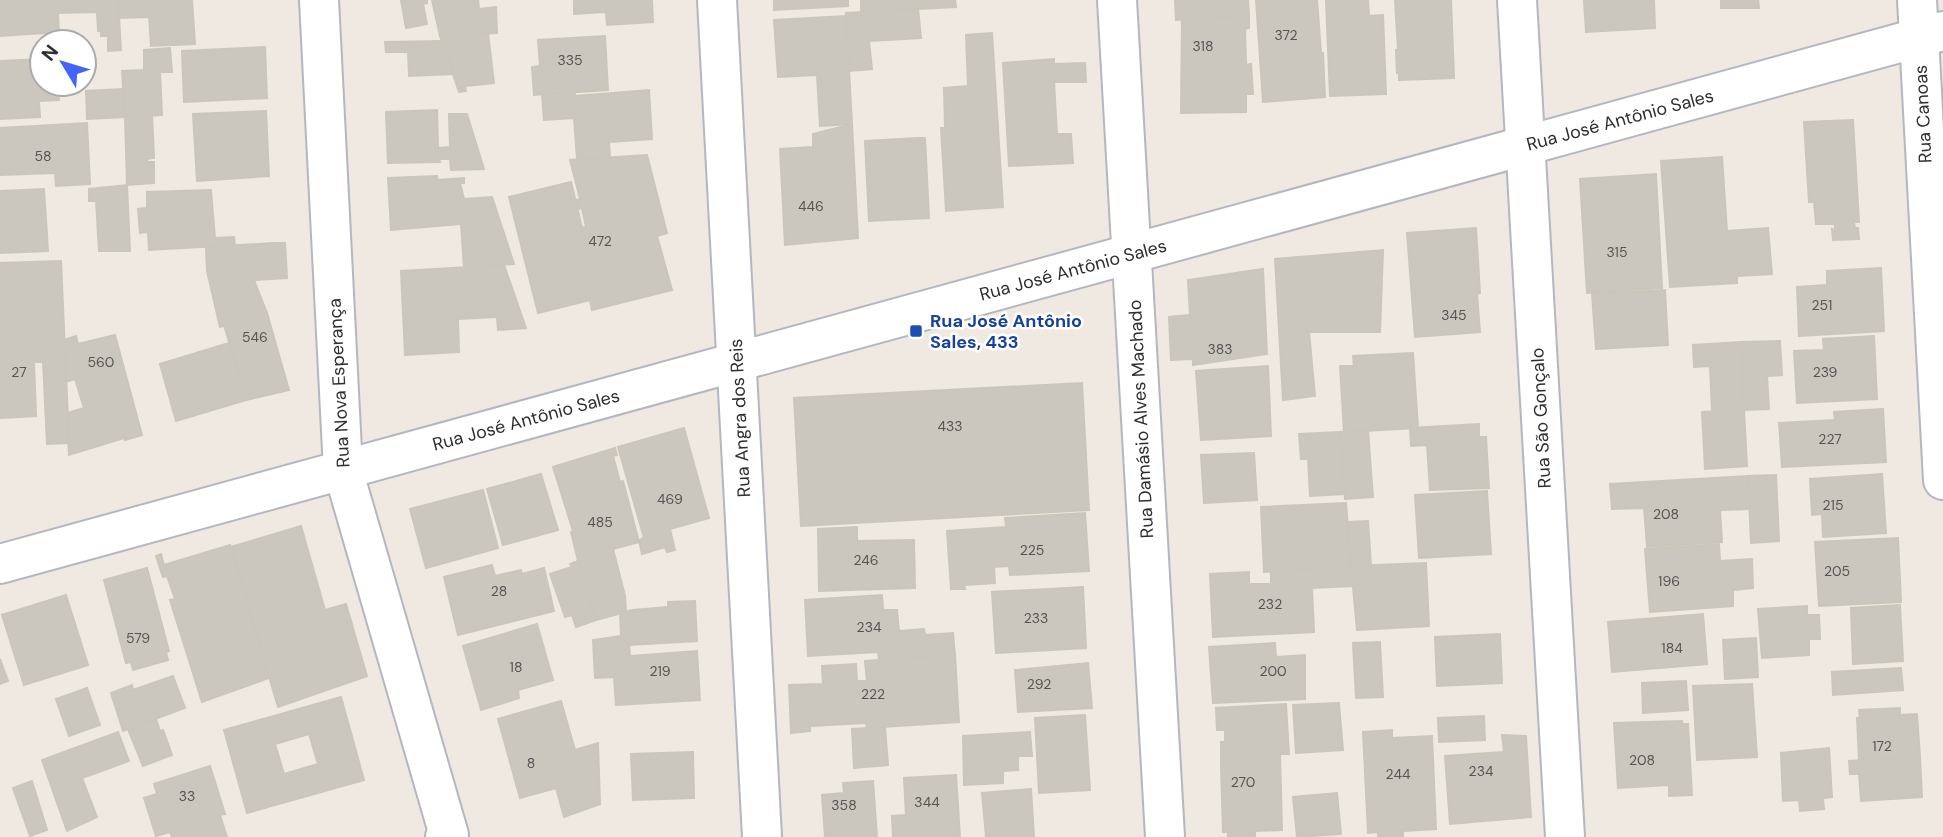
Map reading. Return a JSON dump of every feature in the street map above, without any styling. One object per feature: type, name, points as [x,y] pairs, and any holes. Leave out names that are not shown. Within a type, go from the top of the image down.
[{"type":"street","name":"Rua Nova Esperança","points":[[319,0],[342,470],[447,836]]},
{"type":"street","name":"Rua Angra dos Reis","points":[[717,0],[762,837]]},
{"type":"street","name":"Rua Damásio Alves Machado","points":[[1116,0],[1165,837]]},
{"type":"street","name":"Rua São Gonçalo","points":[[1517,0],[1565,837]]},
{"type":"street","name":"Rua José Antônio Sales","points":[[0,564],[1525,146],[1926,23]]},
{"type":"street","name":"Rua Canoas","points":[[1926,23],[1943,480]]},
{"type":"building","points":[[0,0],[118,0],[121,50],[108,51],[108,36],[101,36],[101,31],[98,31],[97,12],[58,13],[59,28],[28,28],[28,34],[0,36]]},
{"type":"building","points":[[118,0],[192,0],[195,44],[151,46],[149,17],[119,18]]},
{"type":"building","points":[[401,0],[427,0],[427,3],[423,4],[427,24],[406,28]]},
{"type":"building","points":[[432,0],[478,0],[479,9],[496,7],[497,33],[440,36]]},
{"type":"building","points":[[574,0],[652,0],[653,22],[607,25],[606,12],[574,14]]},
{"type":"building","points":[[774,0],[848,0],[848,6],[774,10]]},
{"type":"building","points":[[861,0],[918,0],[918,9],[861,12]]},
{"type":"building","points":[[918,0],[955,0],[956,7],[918,9]]},
{"type":"building","points":[[1175,0],[1248,0],[1249,16],[1176,20]]},
{"type":"building","points":[[1256,0],[1317,0],[1325,97],[1263,102]]},
{"type":"building","points":[[1326,0],[1368,0],[1369,16],[1383,15],[1386,94],[1330,96]]},
{"type":"building","points":[[1395,0],[1451,0],[1454,78],[1399,80]]},
{"type":"building","points":[[1584,0],[1654,0],[1655,28],[1586,32]]},
{"type":"building","points":[[1721,0],[1758,0],[1759,8],[1721,8]]},
{"type":"building","points":[[918,9],[921,38],[869,41],[872,69],[849,71],[846,13]]},
{"type":"building","points":[[846,16],[852,124],[820,126],[817,75],[778,77],[774,20]]},
{"type":"building","points":[[1249,16],[1249,28],[1245,29],[1246,65],[1251,64],[1253,94],[1246,94],[1246,112],[1181,113],[1182,20]]},
{"type":"building","points":[[488,33],[494,83],[465,86],[466,91],[459,92],[440,36]]},
{"type":"building","points":[[992,33],[1003,207],[946,211],[941,128],[945,128],[944,88],[968,86],[966,35]]},
{"type":"building","points":[[605,36],[608,90],[534,95],[532,67],[540,66],[538,40]]},
{"type":"building","points":[[442,41],[453,74],[409,76],[408,52],[386,52],[385,42]]},
{"type":"building","points":[[265,47],[267,98],[184,102],[182,51]]},
{"type":"building","points":[[170,48],[172,72],[160,72],[162,115],[125,117],[122,71],[144,70],[144,50]]},
{"type":"building","points":[[1054,59],[1054,64],[1085,63],[1086,82],[1054,82],[1057,134],[1071,134],[1073,163],[1009,166],[1003,63]]},
{"type":"building","points":[[28,60],[28,98],[59,100],[39,101],[40,117],[0,119],[0,61]]},
{"type":"building","points":[[123,89],[125,117],[87,119],[86,98],[98,98],[98,90]]},
{"type":"building","points":[[649,90],[652,139],[609,142],[610,157],[577,159],[574,118],[544,120],[542,94],[575,92],[575,96]]},
{"type":"building","points":[[437,110],[438,148],[450,147],[449,114],[467,114],[484,169],[451,170],[450,159],[439,159],[440,162],[388,163],[386,112]]},
{"type":"building","points":[[266,111],[269,176],[197,181],[193,114]]},
{"type":"building","points":[[152,115],[154,158],[147,159],[147,162],[154,162],[154,183],[127,185],[125,117]]},
{"type":"building","points":[[1853,120],[1859,222],[1854,222],[1855,228],[1858,228],[1859,239],[1833,240],[1832,229],[1835,230],[1835,224],[1816,224],[1814,202],[1809,202],[1804,122]]},
{"type":"building","points":[[87,123],[90,184],[56,186],[55,173],[0,175],[0,128]]},
{"type":"building","points":[[852,124],[858,238],[785,245],[780,149],[813,147],[813,134]]},
{"type":"building","points":[[925,138],[929,218],[869,221],[865,141]]},
{"type":"building","points":[[647,155],[667,233],[657,236],[672,290],[592,310],[590,300],[538,313],[509,197],[571,182],[582,228],[586,227],[582,208],[579,209],[576,200],[580,199],[570,160]]},
{"type":"building","points":[[1722,157],[1727,231],[1768,228],[1772,274],[1737,276],[1737,283],[1670,287],[1661,161]]},
{"type":"building","points":[[1656,174],[1662,288],[1587,293],[1580,179]]},
{"type":"building","points":[[437,176],[437,180],[464,178],[464,183],[460,183],[464,199],[492,197],[514,264],[464,268],[461,224],[391,230],[388,178]]},
{"type":"building","points":[[127,185],[130,251],[99,251],[96,201],[89,201],[89,189]]},
{"type":"building","points":[[44,189],[48,251],[0,253],[0,191]]},
{"type":"building","points":[[211,190],[215,238],[234,237],[235,245],[149,250],[148,232],[140,233],[138,209],[147,208],[147,192]]},
{"type":"building","points":[[1476,228],[1480,332],[1415,337],[1407,233]]},
{"type":"building","points":[[285,243],[287,278],[254,280],[267,313],[220,327],[207,271],[206,247]]},
{"type":"building","points":[[1383,250],[1380,332],[1309,332],[1315,396],[1283,400],[1275,259]]},
{"type":"building","points":[[61,261],[69,443],[47,444],[43,362],[34,362],[36,416],[0,418],[0,263]]},
{"type":"building","points":[[504,265],[526,328],[498,330],[497,317],[458,319],[459,352],[405,355],[401,271]]},
{"type":"building","points":[[1881,268],[1884,331],[1799,336],[1797,287],[1827,285],[1827,271]]},
{"type":"building","points":[[1263,269],[1267,354],[1193,365],[1193,359],[1171,360],[1169,317],[1190,315],[1188,280]]},
{"type":"building","points":[[1665,290],[1668,345],[1596,349],[1592,294]]},
{"type":"building","points":[[267,313],[289,390],[246,400],[224,325]]},
{"type":"building","points":[[115,335],[142,435],[69,455],[67,413],[84,408],[75,379],[66,382],[64,340],[76,336],[78,344]]},
{"type":"building","points":[[1874,336],[1877,399],[1797,403],[1794,351],[1824,350],[1823,339]]},
{"type":"building","points":[[1780,341],[1782,375],[1767,376],[1769,409],[1744,410],[1741,342]]},
{"type":"building","points":[[1741,342],[1744,410],[1712,411],[1710,366],[1694,367],[1693,345]]},
{"type":"building","points":[[229,343],[246,400],[176,421],[160,364]]},
{"type":"building","points":[[1413,353],[1418,428],[1344,432],[1340,366],[1354,366],[1353,356]]},
{"type":"building","points":[[1268,366],[1271,436],[1201,440],[1196,371]]},
{"type":"building","points":[[1082,383],[1089,510],[801,526],[794,398]]},
{"type":"building","points":[[1883,409],[1886,462],[1782,467],[1779,423],[1835,420],[1834,412]]},
{"type":"building","points":[[1744,410],[1747,466],[1705,469],[1702,412]]},
{"type":"building","points":[[1479,424],[1479,437],[1486,437],[1489,488],[1430,490],[1427,445],[1411,446],[1410,428]]},
{"type":"building","points":[[684,428],[709,518],[670,529],[675,550],[667,552],[665,547],[642,554],[639,540],[644,538],[618,447]]},
{"type":"building","points":[[1368,430],[1373,497],[1345,499],[1340,432]]},
{"type":"building","points":[[1340,432],[1345,494],[1310,496],[1308,459],[1301,459],[1299,434]]},
{"type":"building","points":[[615,448],[617,455],[613,456],[620,482],[623,481],[639,542],[613,549],[625,596],[626,612],[596,620],[553,467]]},
{"type":"building","points":[[1254,453],[1257,500],[1204,503],[1201,455]]},
{"type":"building","points":[[541,474],[558,530],[503,545],[487,489]]},
{"type":"building","points":[[1882,474],[1886,533],[1823,537],[1822,514],[1812,515],[1810,479]]},
{"type":"building","points":[[1776,475],[1779,541],[1751,543],[1748,476]]},
{"type":"building","points":[[1748,476],[1750,509],[1720,510],[1722,542],[1647,547],[1644,508],[1612,509],[1610,484]]},
{"type":"building","points":[[483,490],[498,548],[426,568],[410,509]]},
{"type":"building","points":[[1487,491],[1491,554],[1419,558],[1415,495]]},
{"type":"building","points":[[1346,503],[1351,567],[1264,572],[1261,507]]},
{"type":"building","points":[[1085,513],[1089,571],[1010,575],[1009,566],[994,567],[995,583],[964,585],[965,589],[951,589],[947,531],[1006,527],[1005,518]]},
{"type":"building","points":[[1368,521],[1371,565],[1351,566],[1347,522]]},
{"type":"building","points":[[301,526],[325,610],[346,604],[367,676],[278,707],[231,547]]},
{"type":"building","points":[[857,527],[857,541],[914,540],[915,588],[819,591],[818,529]]},
{"type":"building","points":[[1898,538],[1901,602],[1819,606],[1815,542]]},
{"type":"building","points":[[1719,544],[1720,561],[1752,559],[1753,588],[1733,590],[1733,606],[1650,612],[1645,549]]},
{"type":"building","points":[[230,545],[269,678],[202,702],[170,600],[175,599],[156,556],[161,554],[164,565]]},
{"type":"building","points":[[578,561],[596,620],[576,627],[572,615],[565,617],[550,574],[572,567],[570,564]]},
{"type":"building","points":[[1426,563],[1429,626],[1357,630],[1351,566]]},
{"type":"building","points":[[492,565],[495,576],[521,570],[522,574],[544,568],[554,611],[458,635],[444,577]]},
{"type":"building","points":[[1351,567],[1353,586],[1312,588],[1314,632],[1213,637],[1210,574],[1249,572],[1249,584],[1271,584],[1271,571]]},
{"type":"building","points":[[147,568],[169,651],[166,652],[168,660],[133,670],[131,662],[126,663],[104,580]]},
{"type":"building","points":[[1083,587],[1086,648],[996,653],[992,592]]},
{"type":"building","points":[[66,595],[88,665],[24,685],[2,615]]},
{"type":"building","points":[[882,595],[883,610],[897,610],[899,631],[924,629],[925,635],[953,633],[955,655],[879,660],[878,652],[808,656],[805,600]]},
{"type":"building","points":[[695,601],[697,641],[629,645],[630,656],[697,651],[700,700],[616,705],[614,677],[595,678],[593,640],[621,636],[620,613],[668,607],[668,602]]},
{"type":"building","points":[[1900,605],[1903,661],[1853,664],[1851,608]]},
{"type":"building","points":[[1807,606],[1807,615],[1819,615],[1820,639],[1809,639],[1809,655],[1762,658],[1758,609]]},
{"type":"building","points":[[1703,614],[1707,664],[1612,672],[1608,622]]},
{"type":"building","points":[[537,624],[553,680],[518,690],[519,698],[481,710],[463,646]]},
{"type":"building","points":[[1500,634],[1502,683],[1437,686],[1435,637]]},
{"type":"building","points":[[1756,638],[1758,677],[1725,679],[1723,640]]},
{"type":"building","points":[[1380,642],[1383,697],[1356,698],[1353,643]]},
{"type":"building","points":[[1275,643],[1276,657],[1305,655],[1305,699],[1213,703],[1209,647]]},
{"type":"building","points":[[955,655],[959,722],[867,728],[866,723],[810,726],[810,731],[791,733],[789,685],[823,684],[822,666],[856,664],[857,681],[867,681],[865,661]]},
{"type":"building","points":[[0,659],[8,681],[0,684]]},
{"type":"building","points":[[1088,663],[1092,708],[1018,712],[1015,670]]},
{"type":"building","points":[[1901,668],[1903,690],[1833,695],[1832,672]]},
{"type":"building","points":[[173,676],[185,708],[123,731],[111,693],[132,685],[133,690]]},
{"type":"building","points":[[1686,681],[1688,710],[1643,713],[1642,683]]},
{"type":"building","points":[[1752,684],[1757,757],[1697,760],[1693,686]]},
{"type":"building","points":[[87,688],[100,725],[69,736],[56,699]]},
{"type":"building","points":[[341,697],[364,780],[247,813],[224,730]],"holes":[[[309,734],[318,764],[284,774],[275,744]]]},
{"type":"building","points":[[561,701],[575,750],[598,743],[600,804],[564,817],[556,788],[520,798],[498,719]]},
{"type":"building","points":[[1339,703],[1343,750],[1296,753],[1293,705]]},
{"type":"building","points":[[1286,704],[1289,754],[1280,754],[1282,830],[1255,831],[1255,837],[1228,837],[1228,832],[1223,832],[1221,766],[1221,742],[1225,742],[1225,730],[1217,730],[1216,708]]},
{"type":"building","points":[[1900,708],[1900,715],[1917,714],[1920,757],[1859,761],[1859,710]]},
{"type":"building","points":[[1085,715],[1090,790],[1039,793],[1035,718]]},
{"type":"building","points":[[1484,716],[1485,740],[1439,742],[1438,718]]},
{"type":"building","points":[[156,719],[172,755],[143,766],[128,729]]},
{"type":"building","points":[[1682,721],[1682,724],[1688,724],[1692,795],[1669,796],[1669,785],[1618,788],[1614,723]]},
{"type":"building","points":[[885,727],[888,765],[854,768],[852,729]]},
{"type":"building","points":[[1392,730],[1392,738],[1432,736],[1436,829],[1403,831],[1403,837],[1378,837],[1378,832],[1368,833],[1363,732]]},
{"type":"building","points":[[118,732],[129,761],[82,778],[97,817],[67,831],[42,760]]},
{"type":"building","points":[[1030,732],[1032,756],[1018,756],[1018,770],[1003,771],[1003,783],[964,785],[963,736]]},
{"type":"building","points":[[1502,735],[1526,736],[1531,817],[1450,824],[1445,756],[1504,752]]},
{"type":"building","points":[[1829,748],[1832,797],[1823,798],[1824,809],[1800,811],[1799,800],[1783,801],[1781,753]]},
{"type":"building","points":[[693,752],[694,798],[633,800],[631,754]]},
{"type":"building","points":[[1920,757],[1922,797],[1861,801],[1859,774],[1850,774],[1849,761]]},
{"type":"building","points":[[210,766],[225,814],[220,815],[227,837],[172,837],[170,832],[156,836],[144,798],[157,794],[154,784]]},
{"type":"building","points":[[956,775],[960,837],[893,837],[892,816],[906,815],[904,778]]},
{"type":"building","points":[[32,781],[47,830],[30,836],[13,788]]},
{"type":"building","points":[[873,781],[877,837],[825,837],[822,795],[844,793],[843,783]]},
{"type":"building","points":[[1031,789],[1034,837],[986,837],[982,793]]},
{"type":"building","points":[[1337,793],[1341,834],[1297,837],[1293,797]]},
{"type":"place","name":"Rua José Antônio Sales, 433","points":[[916,331]]}]
